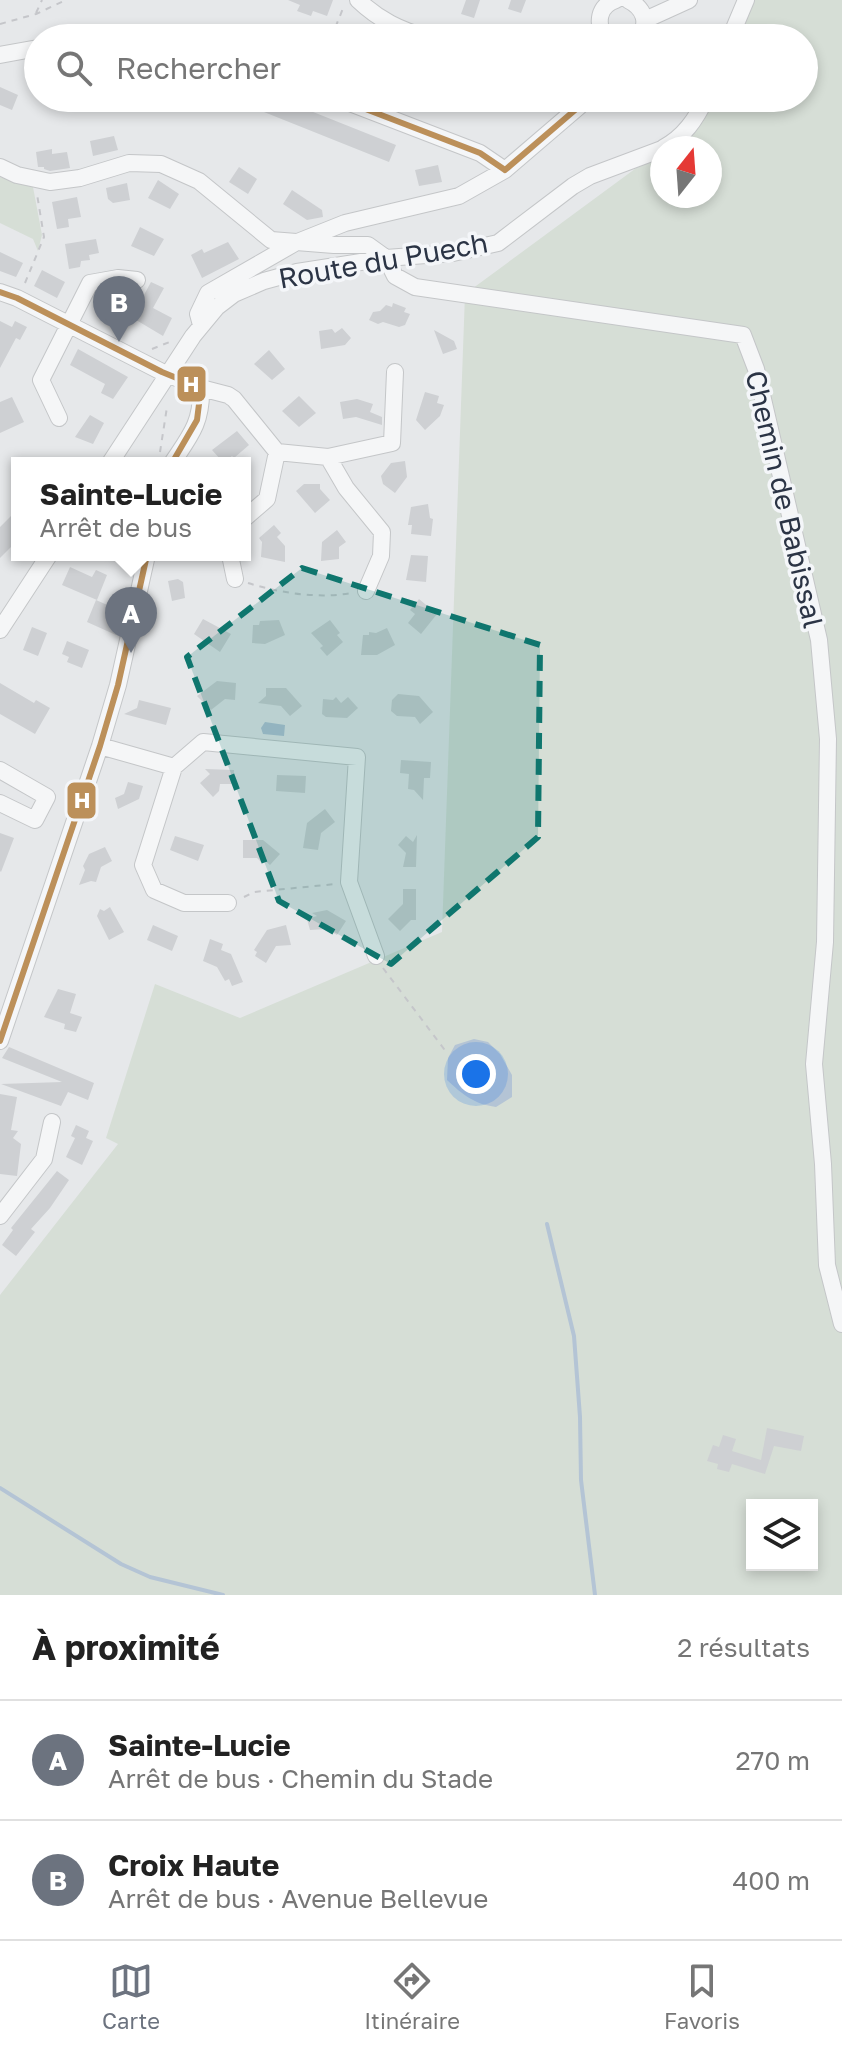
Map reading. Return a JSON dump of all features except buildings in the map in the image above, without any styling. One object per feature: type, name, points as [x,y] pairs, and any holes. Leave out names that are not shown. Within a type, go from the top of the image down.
[{"type":"street","points":[[358,0],[371,13],[390,24]]},
{"type":"street","points":[[638,7],[689,0]]},
{"type":"street","points":[[736,24],[746,0]]},
{"type":"street","points":[[583,24],[606,5]]},
{"type":"street","points":[[0,55],[24,51]]},
{"type":"street","points":[[373,112],[480,153],[505,170]]},
{"type":"street","points":[[197,331],[198,314],[208,293],[295,243],[345,223],[459,196],[505,170],[574,112]]},
{"type":"street","name":"Route du Puech","points":[[680,136],[698,112]]},
{"type":"street","name":"Route du Puech","points":[[114,457],[197,331],[234,294],[297,272],[386,258],[453,253],[498,243],[573,186],[590,176],[650,153]]},
{"type":"street","points":[[0,167],[17,175],[50,182],[80,178],[129,163],[161,164],[199,181],[271,240],[368,245],[386,258]]},
{"type":"street","name":"Chemin de Babissal","points":[[386,258],[395,276],[415,287],[743,335],[756,369],[819,640],[828,739],[825,942],[814,1064],[823,1164],[827,1265],[842,1324]]},
{"type":"street","points":[[59,418],[41,380],[90,283],[118,278],[137,280]]},
{"type":"street","points":[[0,292],[168,375],[228,395],[277,452],[328,457],[392,443],[395,372]]},
{"type":"street","points":[[176,457],[190,439],[201,410],[201,388]]},
{"type":"street","points":[[251,513],[267,499],[277,452]]},
{"type":"street","points":[[328,457],[346,488],[382,532],[381,556],[366,591]]},
{"type":"street","points":[[2,622],[45,561]]},
{"type":"street","points":[[0,1041],[100,746],[118,685],[146,561]]},
{"type":"street","points":[[231,561],[235,579]]},
{"type":"street","points":[[228,903],[184,903],[158,892],[154,890],[143,865],[174,767],[203,742],[357,757],[349,882],[376,956]]},
{"type":"street","points":[[100,746],[174,767]]},
{"type":"street","points":[[0,770],[47,797],[35,820],[0,803]]},
{"type":"street","points":[[0,1216],[44,1159],[52,1122]]},
{"type":"path","points":[[36,14],[42,0]]},
{"type":"path","points":[[0,24],[36,14],[66,0]]},
{"type":"path","points":[[337,24],[346,0]]},
{"type":"path","points":[[17,298],[40,252],[44,237],[34,179]]},
{"type":"path","points":[[128,354],[147,351],[197,331]]},
{"type":"path","points":[[159,457],[168,410],[163,399]]},
{"type":"path","points":[[235,579],[274,591],[338,596],[366,591]]},
{"type":"path","points":[[228,903],[254,892],[349,882]]},
{"type":"path","points":[[376,956],[408,1004],[447,1053]]},
{"type":"highlighted area","points":[[302,568],[540,645],[538,837],[391,964],[279,901],[187,657]]},
{"type":"shaded area","points":[[749,0],[842,0],[842,1595],[0,1595],[0,1295],[118,1144],[106,1138],[155,984],[240,1018],[442,932],[465,294],[650,158],[650,208],[722,208],[722,136],[673,136],[692,112],[818,112],[818,24],[738,24]]},
{"type":"shaded area","points":[[0,177],[33,187],[42,235],[38,251],[33,239],[0,223]]},
{"type":"water","points":[[265,722],[285,725],[284,736],[263,734],[261,728]]},
{"type":"water","points":[[474,1039],[488,1042],[500,1054],[512,1075],[512,1097],[496,1107],[469,1098],[447,1080],[448,1058],[455,1045]]},
{"type":"waterway","points":[[547,1224],[574,1336],[581,1480],[595,1595]]},
{"type":"waterway","points":[[0,1488],[121,1564],[150,1577],[223,1595]]},
{"type":"transit line","name":"H","points":[[373,112],[480,153],[505,170]]},
{"type":"transit line","name":"H","points":[[505,170],[573,112]]},
{"type":"transit line","name":"H","points":[[0,292],[201,388],[197,420],[175,457]]},
{"type":"transit line","name":"H","points":[[0,1041],[100,746],[118,685],[146,561]]},
{"type":"place","name":"Croix Haute","points":[[119,342]]},
{"type":"place","name":"Sainte-Lucie","points":[[131,653]]}]
